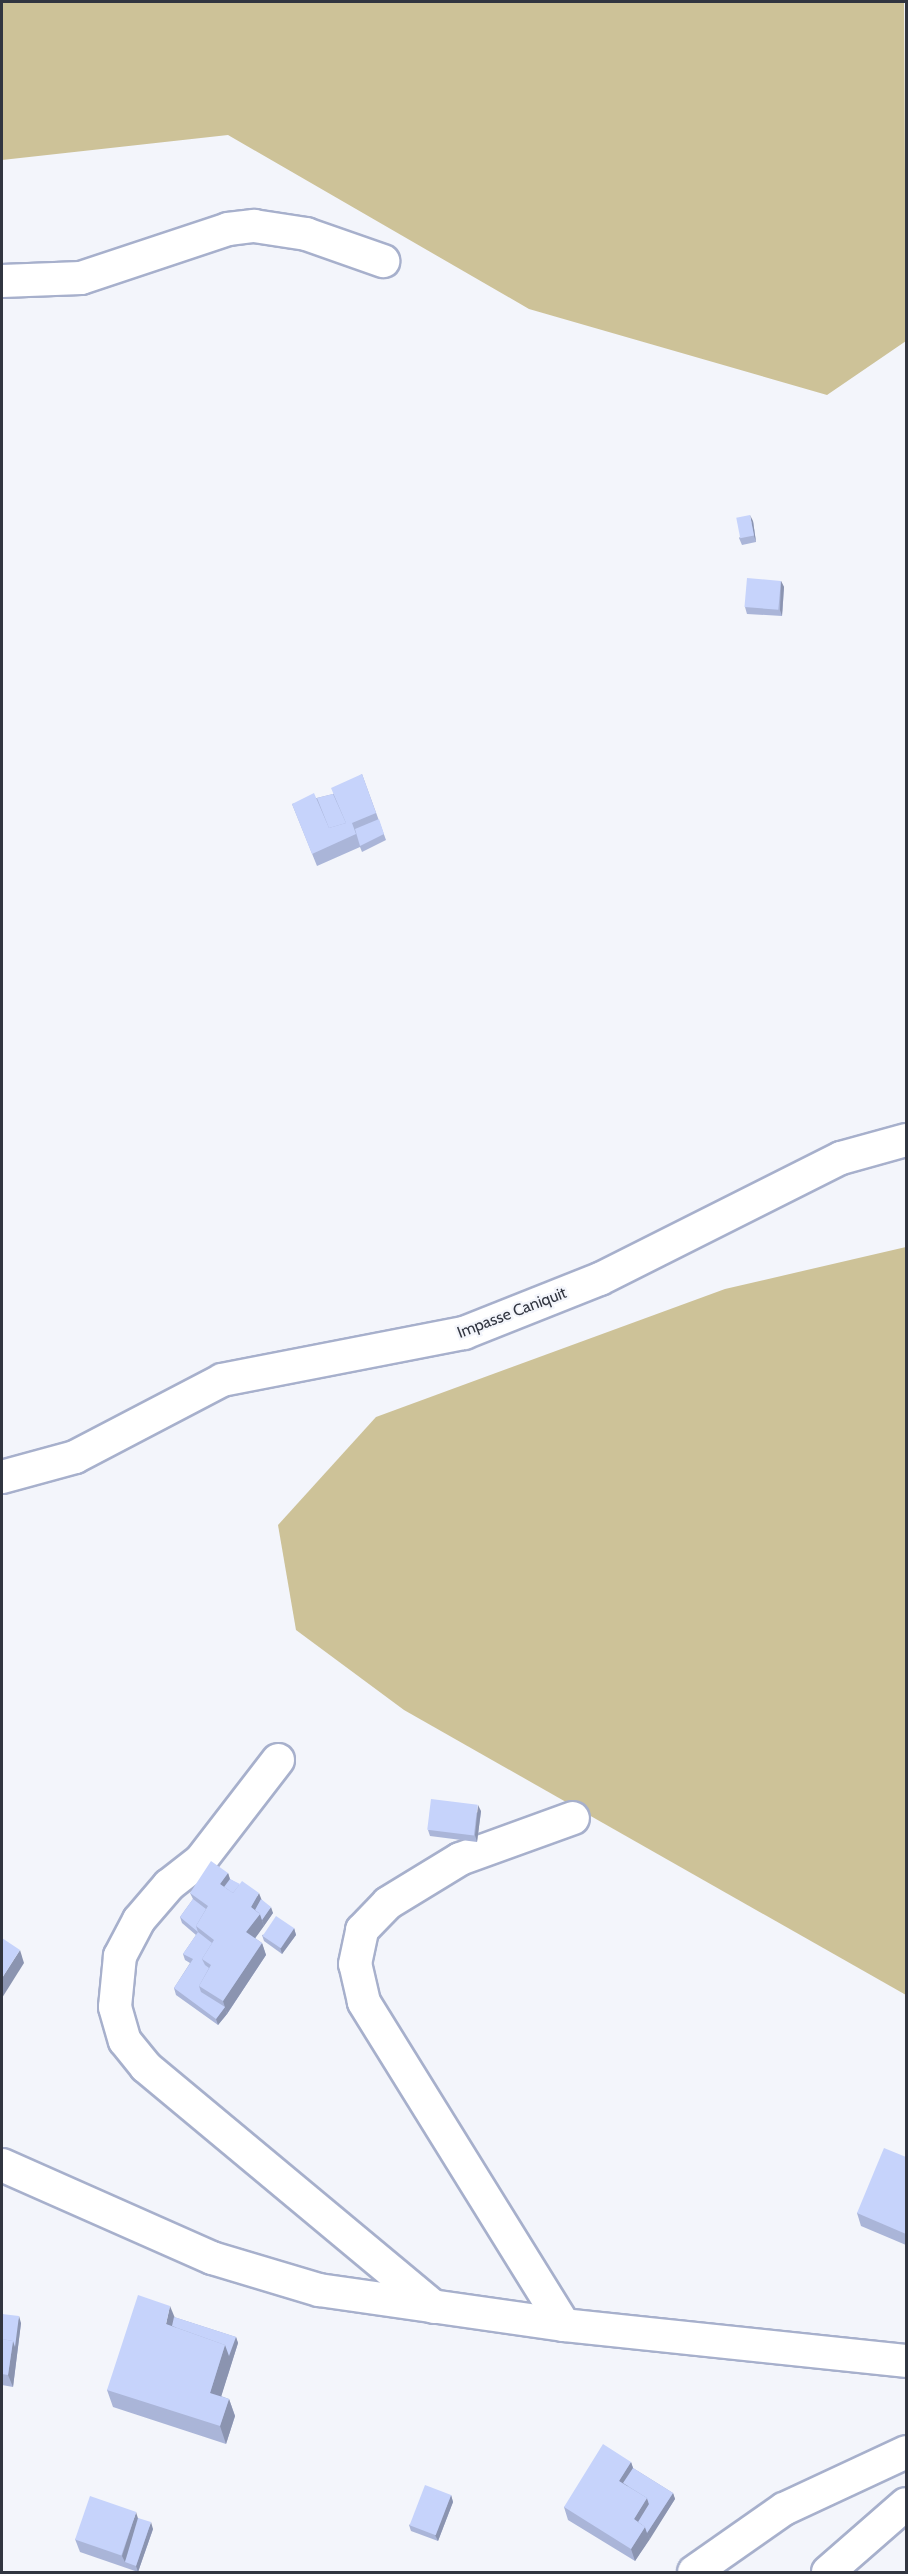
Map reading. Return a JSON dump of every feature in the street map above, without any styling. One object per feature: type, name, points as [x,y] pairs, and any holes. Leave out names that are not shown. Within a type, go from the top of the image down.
[{"type":"street","points":[[2,280],[81,278],[228,229],[254,226],[306,234],[382,261]]},
{"type":"street","name":"Impasse Caniquit","points":[[2,1477],[75,1456],[222,1380],[464,1333],[600,1279],[841,1158],[906,1140]]},
{"type":"street","points":[[278,1760],[201,1860],[169,1885],[139,1920],[120,1956],[115,2007],[125,2041],[146,2067],[434,2307]]},
{"type":"street","points":[[564,2325],[364,2002],[355,1964],[362,1929],[388,1903],[459,1859],[573,1818]]},
{"type":"street","points":[[2,2165],[212,2258],[319,2290],[564,2325],[906,2361]]},
{"type":"street","points":[[694,2572],[784,2509],[906,2452]]},
{"type":"street","points":[[828,2572],[906,2504]]},
{"type":"shaded area","points":[[2,2],[904,2],[906,341],[827,395],[529,309],[228,135],[2,160]]},
{"type":"shaded area","points":[[906,1247],[906,1995],[404,1710],[296,1630],[278,1525],[376,1417],[725,1289]]},
{"type":"building","points":[[750,515],[754,536],[740,538],[736,518]]},
{"type":"building","points":[[747,578],[781,581],[778,610],[744,607]]},
{"type":"building","points":[[362,774],[376,813],[352,823],[356,834],[312,854],[292,804],[314,793],[329,828],[346,823],[331,788]]},
{"type":"building","points":[[333,794],[346,823],[329,828],[317,798]]},
{"type":"building","points":[[379,819],[384,834],[360,846],[355,829]]},
{"type":"building","points":[[431,1799],[478,1805],[474,1835],[427,1830]]},
{"type":"building","points":[[211,1861],[228,1873],[220,1884],[233,1893],[242,1881],[259,1893],[251,1907],[260,1914],[246,1932],[262,1943],[223,2001],[199,1986],[211,1965],[202,1959],[214,1940],[196,1926],[208,1906],[190,1893]]},
{"type":"building","points":[[230,1879],[240,1884],[233,1893],[224,1887]]},
{"type":"building","points":[[193,1899],[206,1909],[196,1926],[198,1932],[180,1917]]},
{"type":"building","points":[[261,1899],[271,1907],[262,1920],[260,1914],[255,1910]]},
{"type":"building","points":[[276,1916],[294,1928],[281,1948],[263,1936]]},
{"type":"building","points":[[198,1932],[212,1943],[202,1959],[209,1968],[199,1986],[201,1992],[225,2007],[216,2019],[174,1988],[193,1959],[183,1954]]},
{"type":"building","points":[[2,1938],[20,1950],[2,1978]]},
{"type":"building","points":[[884,2148],[906,2157],[906,2234],[857,2213]]},
{"type":"building","points":[[138,2295],[170,2306],[166,2324],[225,2345],[210,2393],[229,2399],[220,2426],[107,2390]]},
{"type":"building","points":[[2,2314],[19,2316],[15,2347],[13,2341],[2,2339]]},
{"type":"building","points":[[174,2317],[236,2337],[229,2356],[225,2345],[172,2326]]},
{"type":"building","points":[[2,2339],[13,2341],[8,2375],[2,2374]]},
{"type":"building","points":[[603,2444],[631,2462],[619,2481],[647,2498],[634,2519],[645,2527],[631,2549],[564,2507]]},
{"type":"building","points":[[633,2468],[673,2493],[647,2533],[645,2527],[638,2522],[649,2504],[647,2498],[623,2483]]},
{"type":"building","points":[[425,2485],[451,2495],[436,2535],[410,2525]]},
{"type":"building","points":[[90,2496],[136,2512],[121,2555],[75,2539]]},
{"type":"building","points":[[138,2518],[151,2522],[136,2566],[125,2562]]}]
